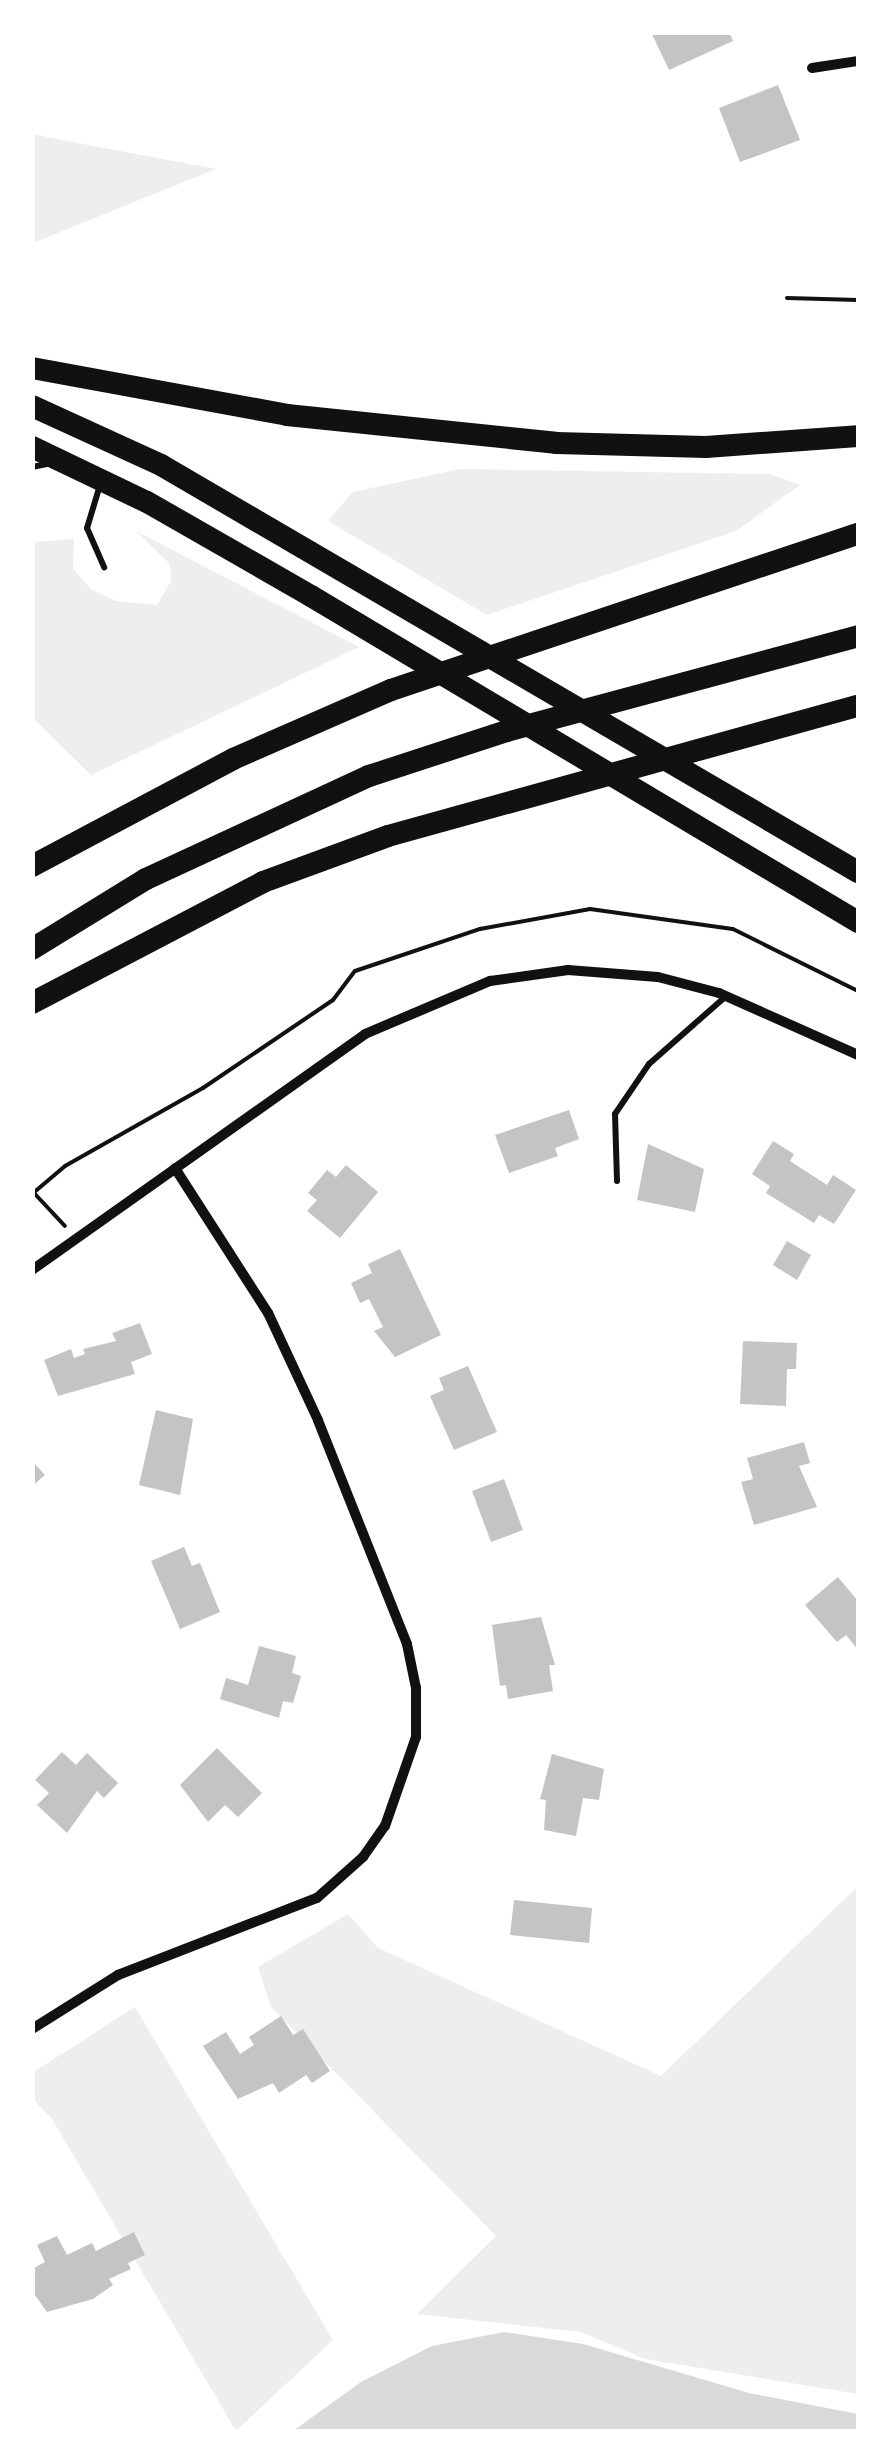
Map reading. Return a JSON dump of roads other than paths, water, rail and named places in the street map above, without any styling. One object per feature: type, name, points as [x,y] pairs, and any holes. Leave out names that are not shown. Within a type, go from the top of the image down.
[{"type":"highway","points":[[32,368],[287,415],[429,432],[706,447],[858,436]]},
{"type":"highway","points":[[32,406],[161,465],[696,773],[858,872]]},
{"type":"highway","points":[[32,447],[102,480],[311,596],[858,922]]},
{"type":"highway","points":[[32,866],[233,759],[391,690],[858,534]]},
{"type":"highway","points":[[32,949],[146,879],[368,776],[542,721],[858,636]]},
{"type":"highway","points":[[32,1003],[231,897],[388,836],[858,706]]},
{"type":"highway","points":[[696,773],[858,861]]},
{"type":"highway","points":[[635,790],[858,936]]},
{"type":"street","points":[[812,68],[858,61]]},
{"type":"street","points":[[32,1270],[365,1034],[475,986],[531,973],[615,971],[726,996],[858,1054]]},
{"type":"street","points":[[32,2029],[118,1975],[317,1898],[364,1857],[386,1826],[416,1737],[416,1688],[406,1644],[318,1420],[259,1296],[175,1168]]},
{"type":"lane","points":[[32,467],[63,460]]},
{"type":"lane","points":[[102,480],[87,528],[104,567]]},
{"type":"lane","points":[[618,1181],[615,1114],[649,1064],[726,996]]}]
